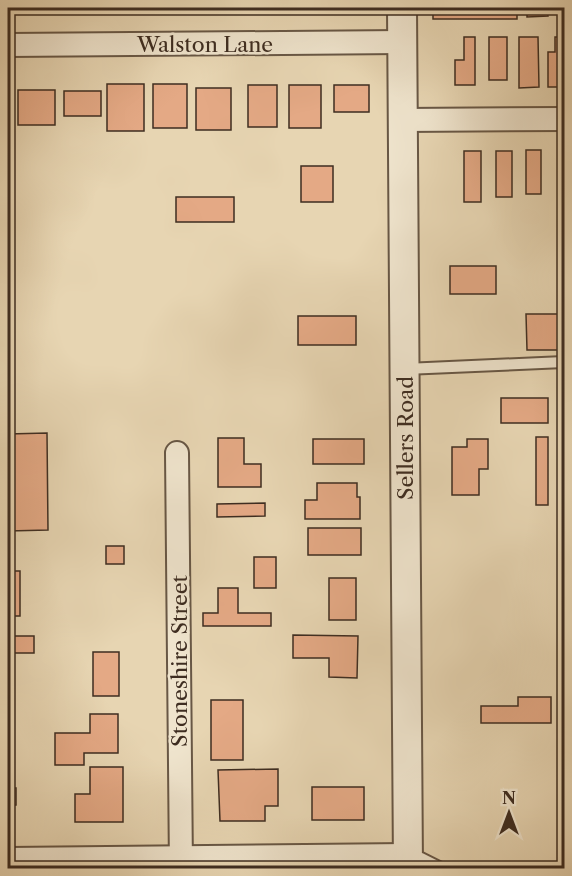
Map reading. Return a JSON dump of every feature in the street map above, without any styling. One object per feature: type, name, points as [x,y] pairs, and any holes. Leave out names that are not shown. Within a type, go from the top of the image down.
[{"type":"street","name":"Sellers Road","points":[[402,8],[407,862]]},
{"type":"street","name":"Walston Lane","points":[[8,45],[402,42]]},
{"type":"street","points":[[403,120],[564,119]]},
{"type":"street","name":"Stoneshire Street","points":[[177,453],[181,863]]},
{"type":"street","points":[[8,859],[181,863],[407,862]]},
{"type":"lane","points":[[404,369],[564,362]]},
{"type":"lane","points":[[407,862],[421,858],[441,868]]},
{"type":"building","points":[[433,8],[517,8],[517,19],[433,19]]},
{"type":"building","points":[[527,8],[547,8],[548,16],[527,17]]},
{"type":"building","points":[[464,37],[475,37],[475,85],[455,85],[455,60],[464,60]]},
{"type":"building","points":[[489,37],[507,37],[507,80],[489,80]]},
{"type":"building","points":[[519,37],[538,37],[539,87],[519,88]]},
{"type":"building","points":[[555,37],[564,37],[564,87],[548,87],[548,52],[555,52]]},
{"type":"building","points":[[107,84],[144,84],[144,131],[107,131]]},
{"type":"building","points":[[153,84],[187,84],[187,128],[153,128]]},
{"type":"building","points":[[248,85],[277,85],[277,127],[248,127]]},
{"type":"building","points":[[289,85],[321,85],[321,128],[289,128]]},
{"type":"building","points":[[334,85],[369,85],[369,112],[334,112]]},
{"type":"building","points":[[8,87],[10,87],[10,134],[8,134]]},
{"type":"building","points":[[196,88],[231,88],[231,130],[196,130]]},
{"type":"building","points":[[18,90],[55,90],[55,125],[18,125]]},
{"type":"building","points":[[64,91],[101,91],[101,116],[64,116]]},
{"type":"building","points":[[559,149],[564,149],[564,201],[559,201]]},
{"type":"building","points":[[526,150],[541,150],[541,194],[526,194]]},
{"type":"building","points":[[464,151],[481,151],[481,202],[464,202]]},
{"type":"building","points":[[496,151],[512,151],[512,197],[496,197]]},
{"type":"building","points":[[301,166],[333,166],[333,202],[301,202]]},
{"type":"building","points":[[176,197],[234,197],[234,222],[176,222]]},
{"type":"building","points":[[450,266],[496,266],[496,294],[450,294]]},
{"type":"building","points":[[526,314],[564,314],[564,350],[527,350]]},
{"type":"building","points":[[298,316],[356,316],[356,345],[298,345]]},
{"type":"building","points":[[501,398],[548,398],[548,423],[501,423]]},
{"type":"building","points":[[47,433],[48,530],[8,531],[8,434]]},
{"type":"building","points":[[536,437],[548,437],[548,505],[536,505]]},
{"type":"building","points":[[218,438],[244,438],[244,464],[261,464],[261,487],[218,487]]},
{"type":"building","points":[[313,439],[364,439],[364,464],[313,464]]},
{"type":"building","points":[[467,439],[488,439],[488,469],[479,469],[479,495],[452,495],[452,447],[467,447]]},
{"type":"building","points":[[317,483],[357,483],[357,497],[360,497],[360,519],[305,519],[305,500],[317,500]]},
{"type":"building","points":[[265,503],[265,516],[217,517],[217,504]]},
{"type":"building","points":[[308,528],[361,528],[361,555],[308,555]]},
{"type":"building","points":[[106,546],[124,546],[124,564],[106,564]]},
{"type":"building","points":[[254,557],[276,557],[276,588],[254,588]]},
{"type":"building","points":[[8,571],[20,571],[20,616],[8,616]]},
{"type":"building","points":[[329,578],[356,578],[356,620],[329,620]]},
{"type":"building","points":[[218,588],[238,588],[238,613],[271,613],[271,626],[203,626],[203,613],[218,613]]},
{"type":"building","points":[[293,635],[358,636],[357,678],[329,677],[329,658],[293,658]]},
{"type":"building","points":[[13,636],[34,636],[34,653],[13,653]]},
{"type":"building","points":[[93,652],[119,652],[119,696],[93,696]]},
{"type":"building","points":[[8,655],[10,655],[10,689],[8,689]]},
{"type":"building","points":[[518,697],[551,697],[551,723],[481,723],[481,706],[518,706]]},
{"type":"building","points":[[211,700],[243,700],[243,760],[211,760]]},
{"type":"building","points":[[90,714],[118,714],[118,753],[84,753],[84,765],[55,765],[55,733],[90,733]]},
{"type":"building","points":[[8,724],[10,724],[10,758],[8,758]]},
{"type":"building","points":[[90,767],[123,767],[123,822],[75,822],[75,794],[90,794]]},
{"type":"building","points":[[278,769],[278,806],[265,806],[265,821],[220,821],[218,770]]},
{"type":"building","points":[[312,787],[364,787],[364,820],[312,820]]},
{"type":"building","points":[[8,788],[16,788],[16,805],[8,805]]}]
